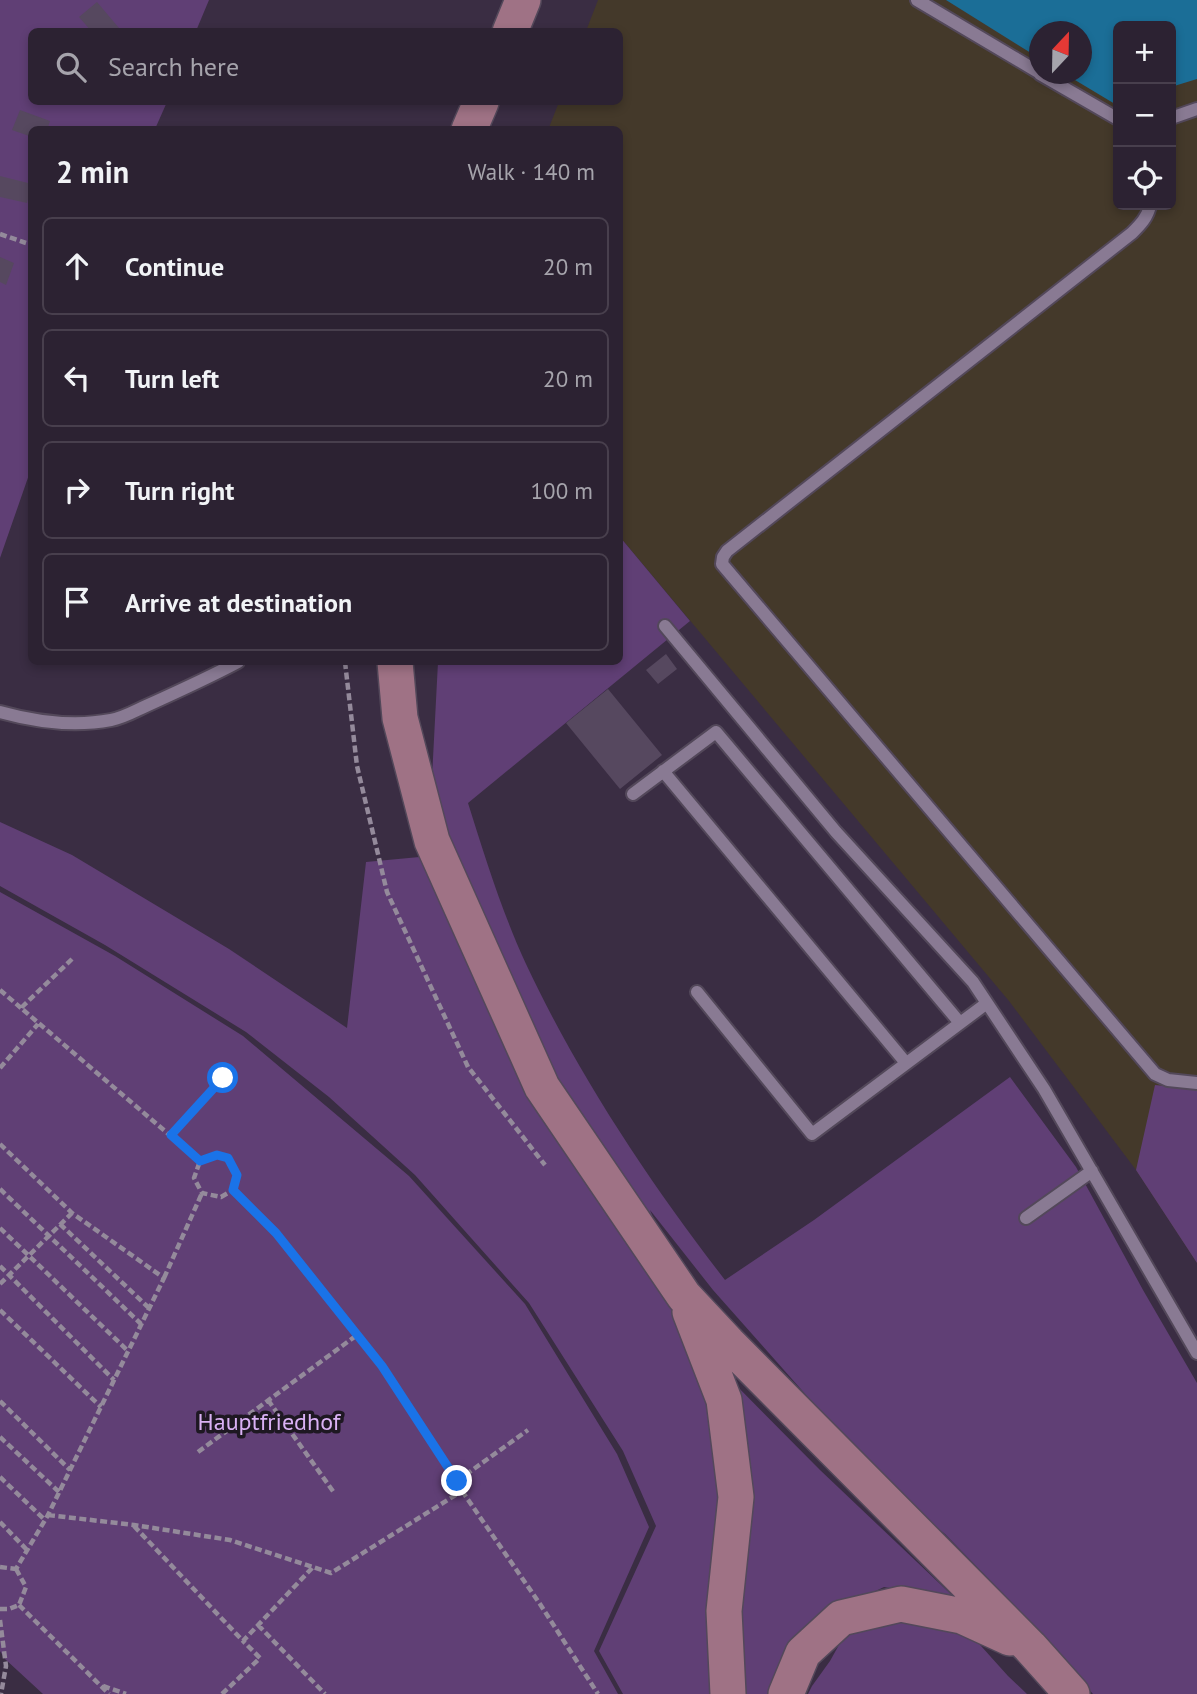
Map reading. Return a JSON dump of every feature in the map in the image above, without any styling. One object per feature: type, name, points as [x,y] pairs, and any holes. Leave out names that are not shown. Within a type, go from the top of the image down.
[{"type":"main road","points":[[512,28],[523,0]]},
{"type":"main road","points":[[471,126],[480,105]]},
{"type":"main road","points":[[395,665],[400,718],[432,841],[542,1087],[684,1296],[737,1353],[1030,1647],[1072,1694]]},
{"type":"main road","points":[[684,1296],[724,1400],[736,1497],[724,1611],[728,1694]]},
{"type":"main road","points":[[786,1694],[803,1653],[841,1618],[901,1604],[962,1616],[1030,1647]]},
{"type":"lane","points":[[918,0],[1029,66]]},
{"type":"lane","points":[[1059,84],[1113,116]]},
{"type":"lane","points":[[1176,116],[1197,108]]},
{"type":"lane","points":[[1149,210],[1132,233],[727,551],[722,564],[1155,1074],[1168,1080],[1197,1083]]},
{"type":"lane","points":[[665,626],[836,832],[973,982],[1044,1089],[1197,1353]]},
{"type":"lane","points":[[0,712],[46,722],[114,720],[232,665]]},
{"type":"lane","points":[[633,794],[716,732],[960,1023]]},
{"type":"lane","points":[[663,771],[906,1063]]},
{"type":"lane","points":[[697,992],[812,1135],[987,1003]]},
{"type":"lane","points":[[1026,1218],[1092,1171]]},
{"type":"path","points":[[0,234],[26,243]]},
{"type":"path","points":[[345,665],[357,766],[387,892],[468,1067],[545,1165]]},
{"type":"path","points":[[21,1008],[72,959]]},
{"type":"path","points":[[0,990],[200,1161]]},
{"type":"path","points":[[0,1068],[38,1024]]},
{"type":"path","points":[[171,1135],[223,1078]]},
{"type":"path","points":[[0,1144],[72,1213],[164,1278]]},
{"type":"path","points":[[200,1161],[217,1155],[228,1158],[237,1175],[233,1190],[221,1197],[202,1193]]},
{"type":"path","points":[[200,1161],[194,1178],[202,1193]]},
{"type":"path","points":[[0,1189],[141,1324]]},
{"type":"path","points":[[233,1190],[276,1233],[382,1366],[598,1694]]},
{"type":"path","points":[[16,1569],[70,1470],[164,1278],[202,1193]]},
{"type":"path","points":[[0,1284],[72,1213]]},
{"type":"path","points":[[60,1224],[149,1308]]},
{"type":"path","points":[[0,1228],[128,1350]]},
{"type":"path","points":[[0,1266],[114,1380]]},
{"type":"path","points":[[0,1310],[101,1407]]},
{"type":"path","points":[[198,1452],[357,1335]]},
{"type":"path","points":[[268,1400],[335,1494]]},
{"type":"path","points":[[0,1401],[70,1470]]},
{"type":"path","points":[[457,1481],[528,1430]]},
{"type":"path","points":[[0,1437],[59,1492]]},
{"type":"path","points":[[0,1477],[46,1517],[134,1525],[230,1540],[331,1573],[462,1491]]},
{"type":"path","points":[[0,1522],[27,1550]]},
{"type":"path","points":[[134,1525],[260,1658],[222,1694]]},
{"type":"path","points":[[0,1567],[16,1569]]},
{"type":"path","points":[[243,1641],[313,1567]]},
{"type":"path","points":[[0,1609],[19,1605],[26,1587],[16,1569]]},
{"type":"path","points":[[19,1605],[110,1694]]},
{"type":"path","points":[[0,1620],[6,1666],[1,1694]]},
{"type":"path","points":[[258,1625],[325,1694]]},
{"type":"path","points":[[100,1685],[126,1694]]},
{"type":"shaded area","points":[[598,0],[1197,0],[1197,1263],[1136,1170],[1009,1001],[623,541],[623,126],[550,126],[558,105],[623,105],[623,28],[587,28]]},
{"type":"green space","points":[[0,0],[209,0],[197,28],[28,28],[28,105],[166,105],[156,126],[28,126],[28,478],[0,558]]},
{"type":"green space","points":[[623,541],[690,621],[468,803],[509,924],[546,1005],[568,1047],[643,1167],[725,1280],[814,1220],[1010,1077],[1076,1167],[1197,1383],[1197,1694],[1093,1694],[1011,1602],[945,1534],[892,1492],[713,1290],[650,1210],[692,1315],[724,1373],[820,1470],[957,1600],[884,1587],[821,1617],[780,1694],[623,1694],[599,1651],[656,1526],[623,1451],[529,1303],[415,1175],[329,1097],[246,1032],[105,945],[0,886],[0,822],[72,855],[229,949],[347,1028],[366,862],[441,855],[431,797],[438,665],[623,665]]},
{"type":"green space","name":"Hauptfriedhof","points":[[0,892],[115,956],[243,1036],[409,1176],[525,1304],[617,1454],[649,1527],[594,1651],[618,1694],[43,1694],[5,1659],[0,1651]]},
{"type":"green space","points":[[1155,1085],[1197,1089],[1197,1263],[1136,1170]]},
{"type":"green space","points":[[902,1616],[964,1627],[1027,1694],[808,1694],[845,1634]]},
{"type":"water","points":[[946,0],[1197,0],[1197,79],[1176,85],[1176,21],[1113,21],[1113,103],[1082,84],[1092,84],[1092,21],[1029,21],[1029,52]]},
{"type":"building","points":[[97,2],[119,28],[89,28],[79,17]]},
{"type":"building","points":[[20,110],[50,121],[48,126],[28,126],[28,136],[12,130]]},
{"type":"building","points":[[0,176],[28,183],[27,203],[0,197]]},
{"type":"building","points":[[0,257],[14,263],[6,285],[0,282]]},
{"type":"building","points":[[666,654],[677,669],[658,684],[646,670]]},
{"type":"building","points":[[608,689],[662,755],[620,789],[566,723]]},
{"type":"route","points":[[223,1078],[171,1135],[200,1161],[217,1155],[228,1158],[237,1175],[233,1190],[276,1233],[382,1366],[457,1481]]}]
